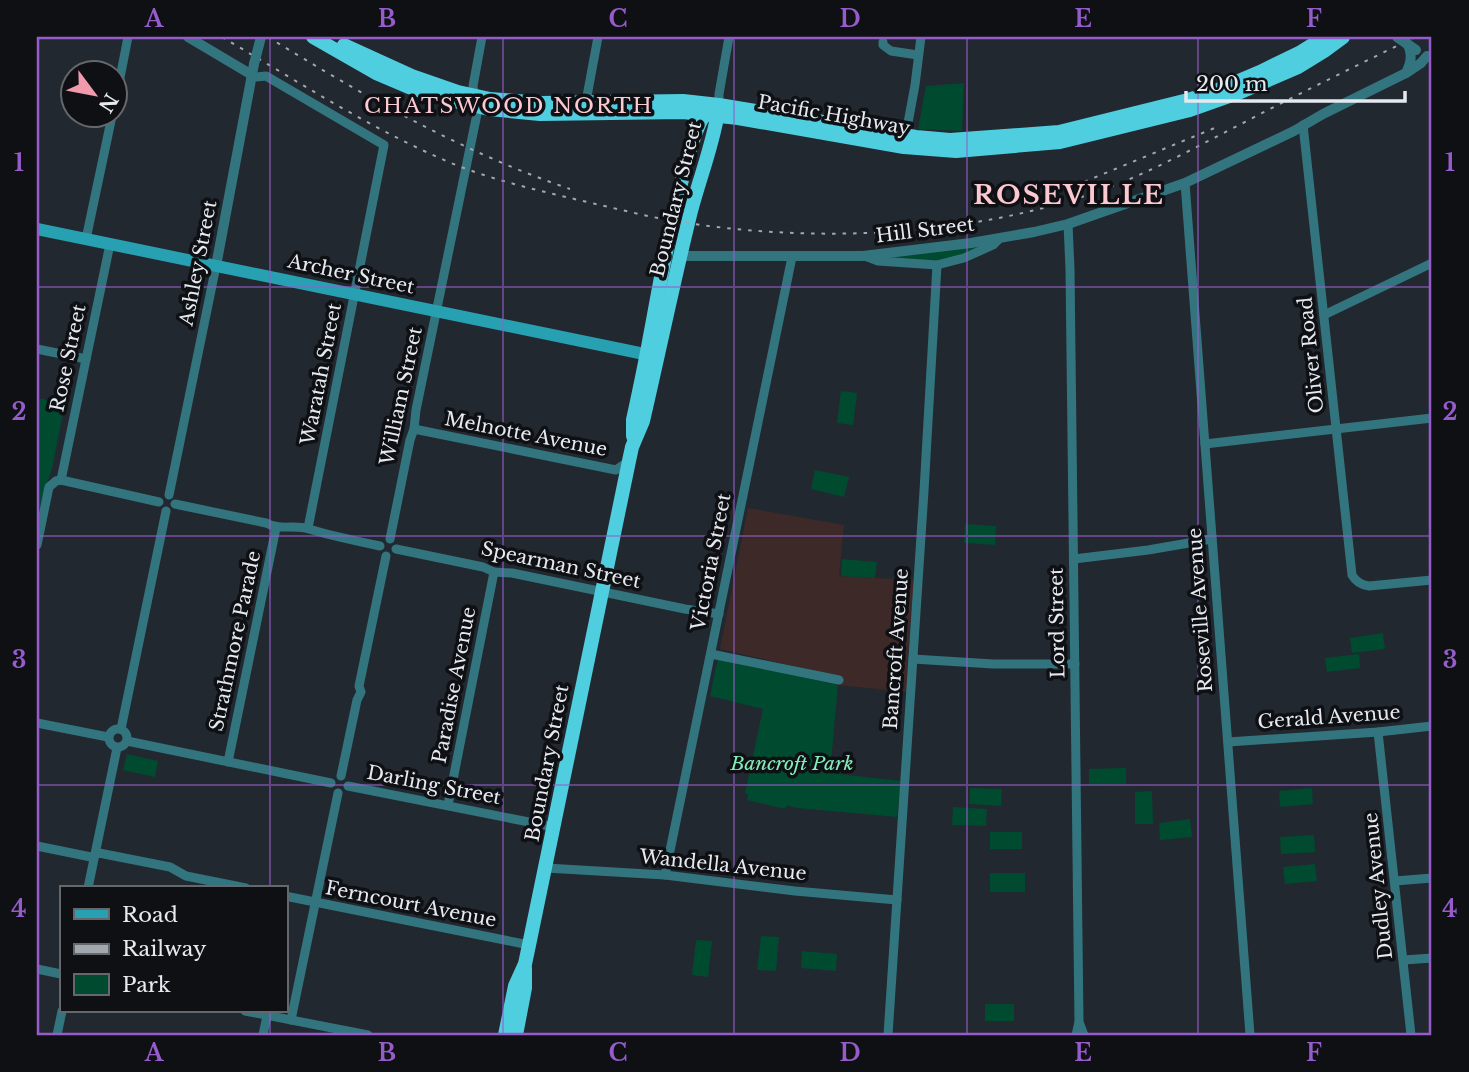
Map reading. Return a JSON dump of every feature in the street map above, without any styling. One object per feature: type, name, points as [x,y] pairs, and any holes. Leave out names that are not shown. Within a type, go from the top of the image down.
[{"type":"highway","name":"Pacific Highway","points":[[313,37],[376,72],[443,98],[475,101],[540,114],[585,107],[678,101],[713,111],[956,151],[1060,142],[1190,110],[1298,67],[1343,37]]},
{"type":"highway","name":"Pacific Highway","points":[[331,37],[412,76],[475,101]]},
{"type":"highway","name":"Pacific Highway","points":[[905,141],[968,140],[1048,133],[1080,127],[1213,92],[1301,52],[1325,37]]},
{"type":"highway","name":"Boundary Street","points":[[516,1035],[525,988],[525,964],[631,454],[633,420],[715,130],[713,111]]},
{"type":"highway","name":"Boundary Street","points":[[652,356],[676,201],[696,130],[713,111]]},
{"type":"highway","name":"Boundary Street","points":[[505,1035],[515,986],[525,964]]},
{"type":"main road","name":"Archer Street","points":[[37,229],[652,356]]},
{"type":"street","points":[[123,60],[128,37]]},
{"type":"street","points":[[188,37],[253,69]]},
{"type":"street","name":"Ashley Street","points":[[169,495],[261,37]]},
{"type":"street","name":"William Street","points":[[390,539],[477,114],[473,86],[482,37]]},
{"type":"street","points":[[585,107],[598,37]]},
{"type":"street","points":[[713,111],[729,37]]},
{"type":"street","points":[[905,141],[920,37]]},
{"type":"street","points":[[1397,37],[1411,48],[1430,57]]},
{"type":"street","points":[[883,42],[891,51],[918,55]]},
{"type":"street","points":[[1406,73],[1411,48]]},
{"type":"street","name":"Hill Street","points":[[680,256],[863,256],[936,248],[1068,224],[1185,183],[1294,131],[1406,73],[1430,57]]},
{"type":"street","name":"Waratah Street","points":[[253,69],[256,77],[266,76],[384,145],[308,528]]},
{"type":"street","name":"Oliver Road","points":[[1303,125],[1350,566],[1354,580],[1369,586],[1432,580]]},
{"type":"street","points":[[86,239],[109,130]]},
{"type":"street","name":"Roseville Avenue","points":[[1185,183],[1250,1035]]},
{"type":"street","name":"Lord Street","points":[[1068,224],[1079,1022],[1076,1035]]},
{"type":"street","points":[[863,256],[878,261],[937,265],[952,262],[993,245],[1000,238]]},
{"type":"street","name":"Rose Street","points":[[37,545],[49,487],[61,480],[110,244]]},
{"type":"street","name":"Victoria Street","points":[[665,875],[792,257]]},
{"type":"street","points":[[1324,316],[1432,264]]},
{"type":"street","name":"Bancroft Avenue","points":[[888,1035],[925,491],[937,265]]},
{"type":"street","points":[[37,349],[86,359]]},
{"type":"street","points":[[1205,444],[1432,418]]},
{"type":"street","name":"Melnotte Avenue","points":[[414,429],[616,470],[631,454]]},
{"type":"street","points":[[61,480],[159,502]]},
{"type":"street","points":[[169,495],[175,504],[173,509],[166,511],[161,508],[159,502],[163,496],[169,495]]},
{"type":"street","points":[[175,504],[276,527],[308,528],[318,533],[380,546]]},
{"type":"street","points":[[121,729],[166,511]]},
{"type":"street","name":"Strathmore Parade","points":[[228,762],[276,527]]},
{"type":"street","points":[[390,539],[396,549],[393,554],[386,555],[381,552],[380,546],[383,541],[390,539]]},
{"type":"street","points":[[1074,559],[1212,539]]},
{"type":"street","name":"Spearman Street","points":[[396,549],[484,567],[495,572],[512,573],[719,614]]},
{"type":"street","points":[[341,776],[361,692],[359,687],[386,555]]},
{"type":"street","name":"Paradise Avenue","points":[[448,805],[495,572]]},
{"type":"street","points":[[711,654],[839,680]]},
{"type":"street","points":[[913,659],[993,664],[1075,664]]},
{"type":"street","points":[[37,723],[108,737]]},
{"type":"street","name":"Gerald Avenue","points":[[1228,742],[1432,726]]},
{"type":"street","points":[[108,737],[113,730],[121,729]]},
{"type":"street","points":[[108,737],[111,745],[122,747],[127,741],[126,734],[121,729]]},
{"type":"street","name":"Dudley Avenue","points":[[1378,732],[1411,1035]]},
{"type":"street","points":[[127,741],[331,783]]},
{"type":"street","points":[[88,886],[117,748]]},
{"type":"street","points":[[331,783],[335,777],[341,776],[347,780],[348,786],[338,793]]},
{"type":"street","points":[[331,783],[338,793]]},
{"type":"street","name":"Darling Street","points":[[348,786],[554,827]]},
{"type":"street","points":[[291,1020],[338,793]]},
{"type":"street","points":[[37,846],[90,857],[99,853],[170,867],[186,876],[236,886]]},
{"type":"street","name":"Wandella Avenue","points":[[546,868],[665,875],[897,900]]},
{"type":"street","points":[[1395,881],[1432,878]]},
{"type":"street","name":"Ferncourt Avenue","points":[[287,896],[529,945]]},
{"type":"street","points":[[1404,960],[1432,958]]},
{"type":"street","points":[[37,969],[60,974]]},
{"type":"street","points":[[57,1035],[62,1012]]},
{"type":"street","points":[[249,1012],[368,1035]]},
{"type":"street","points":[[263,1035],[267,1016]]},
{"type":"street","name":"Lord Street","points":[[1079,1022],[1084,1035]]},
{"type":"shaded area","points":[[748,508],[844,525],[839,576],[914,580],[908,692],[838,685],[840,677],[720,649]]},
{"type":"green space","points":[[964,83],[962,131],[918,129],[926,86]]},
{"type":"green space","points":[[993,243],[934,262],[878,259]]},
{"type":"green space","points":[[841,391],[857,393],[853,425],[837,423]]},
{"type":"green space","points":[[37,398],[65,403],[52,468],[37,522]]},
{"type":"green space","points":[[815,470],[849,477],[844,497],[811,489]]},
{"type":"green space","points":[[965,524],[996,526],[995,545],[964,543]]},
{"type":"green space","points":[[842,559],[877,562],[875,578],[841,576]]},
{"type":"green space","points":[[1383,633],[1385,649],[1352,653],[1350,638]]},
{"type":"green space","points":[[1359,654],[1360,668],[1327,672],[1325,658]]},
{"type":"green space","name":"Bancroft Park","points":[[718,658],[838,685],[830,773],[901,781],[897,817],[787,805],[785,809],[747,800],[748,794],[745,793],[763,709],[710,696]]},
{"type":"green space","points":[[127,754],[158,761],[155,777],[123,770]]},
{"type":"green space","points":[[1126,768],[1126,784],[1089,785],[1089,769]]},
{"type":"green space","points":[[970,788],[1002,789],[1001,806],[969,804]]},
{"type":"green space","points":[[1312,788],[1313,804],[1280,807],[1279,791]]},
{"type":"green space","points":[[1152,791],[1153,824],[1135,824],[1135,792]]},
{"type":"green space","points":[[953,807],[987,809],[986,826],[952,825]]},
{"type":"green space","points":[[1190,819],[1192,837],[1160,840],[1159,823]]},
{"type":"green space","points":[[990,832],[1022,832],[1022,849],[990,849]]},
{"type":"green space","points":[[1314,835],[1315,852],[1281,854],[1280,837]]},
{"type":"green space","points":[[1315,864],[1317,881],[1285,884],[1283,867]]},
{"type":"green space","points":[[990,873],[1025,873],[1025,892],[990,892]]},
{"type":"green space","points":[[761,936],[779,937],[776,971],[757,970]]},
{"type":"green space","points":[[696,940],[712,941],[708,977],[692,975]]},
{"type":"green space","points":[[802,951],[837,954],[836,971],[801,968]]},
{"type":"green space","points":[[985,1004],[1014,1004],[1014,1021],[985,1021]]},
{"type":"railway","points":[[222,37],[392,135],[421,150],[484,175],[668,220],[722,228],[833,234],[944,227],[999,218],[1105,189],[1175,158],[1415,37]]},
{"type":"railway","points":[[268,37],[414,121],[491,158],[570,189]]},
{"type":"railway","points":[[1025,202],[1062,191],[1217,127]]},
{"type":"district","name":"CHATSWOOD NORTH","points":[[509,106]]},
{"type":"district","name":"ROSEVILLE","points":[[1069,195]]}]
